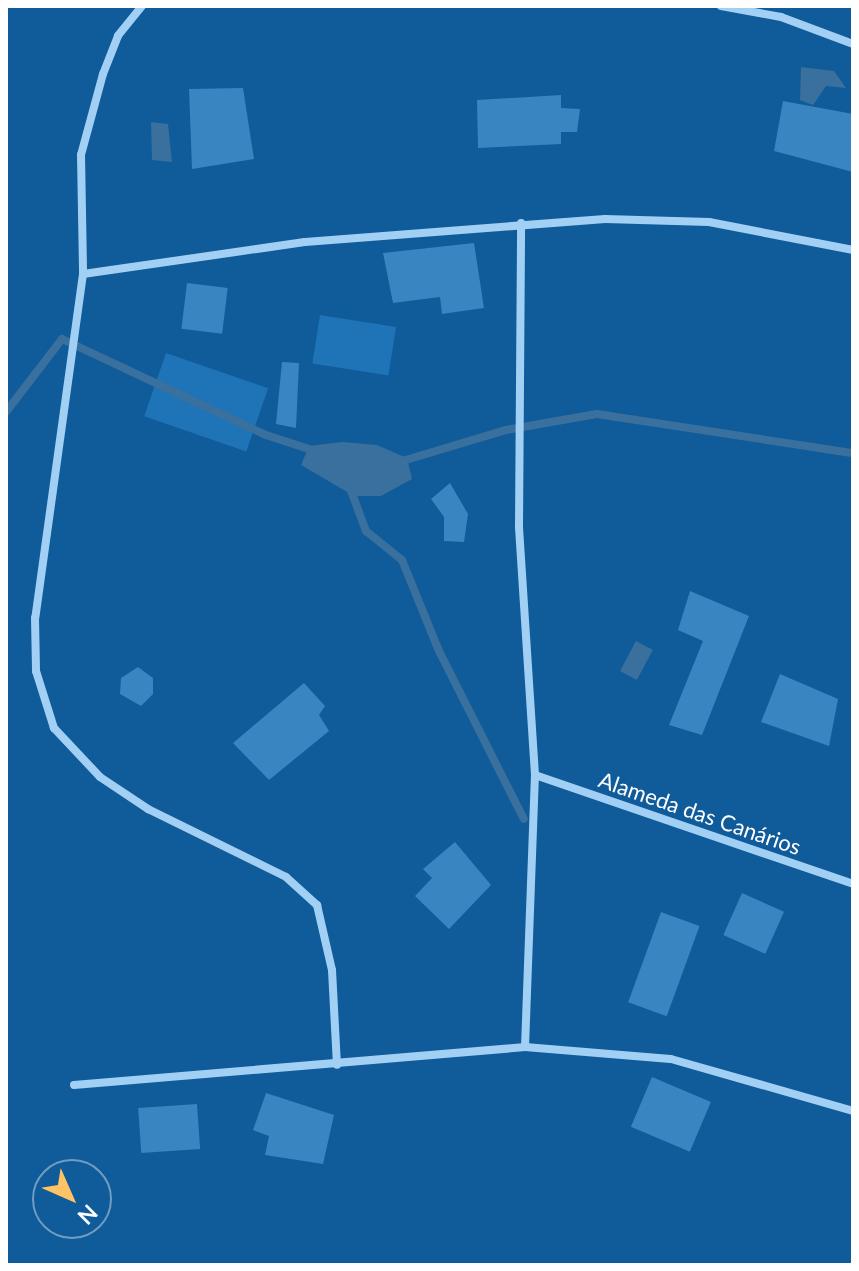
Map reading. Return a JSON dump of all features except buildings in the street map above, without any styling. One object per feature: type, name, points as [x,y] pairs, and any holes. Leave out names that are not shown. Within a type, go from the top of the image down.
[{"type":"street","points":[[142,6],[118,36],[103,74],[81,155],[83,274],[35,618],[42,703],[54,728],[100,777],[148,809],[286,877],[317,905],[332,970],[337,1065]]},
{"type":"street","points":[[721,6],[781,17],[853,44]]},
{"type":"street","points":[[83,274],[305,242],[521,223],[709,222],[853,250]]},
{"type":"street","points":[[521,223],[519,527],[535,775],[525,1047]]},
{"type":"street","name":"Alameda das Canários","points":[[535,775],[853,884]]},
{"type":"street","points":[[74,1085],[525,1047],[671,1059],[853,1111]]},
{"type":"shaded area","points":[[801,67],[834,71],[846,88],[826,86],[813,105],[800,100]]},
{"type":"shaded area","points":[[151,122],[168,124],[172,162],[152,160]]},
{"type":"shaded area","points":[[320,315],[396,327],[388,375],[312,363]]},
{"type":"shaded area","points":[[166,353],[268,388],[246,452],[144,416]]},
{"type":"shaded area","points":[[342,442],[377,445],[407,458],[412,479],[381,496],[354,496],[301,465],[309,446]]},
{"type":"shaded area","points":[[636,641],[653,650],[637,680],[620,671]]},
{"type":"waterway","points":[[6,412],[62,339],[266,435],[315,451]]},
{"type":"waterway","points":[[399,462],[506,430],[597,414],[853,453]]},
{"type":"waterway","points":[[350,488],[366,531],[402,560],[439,651],[524,819]]}]
